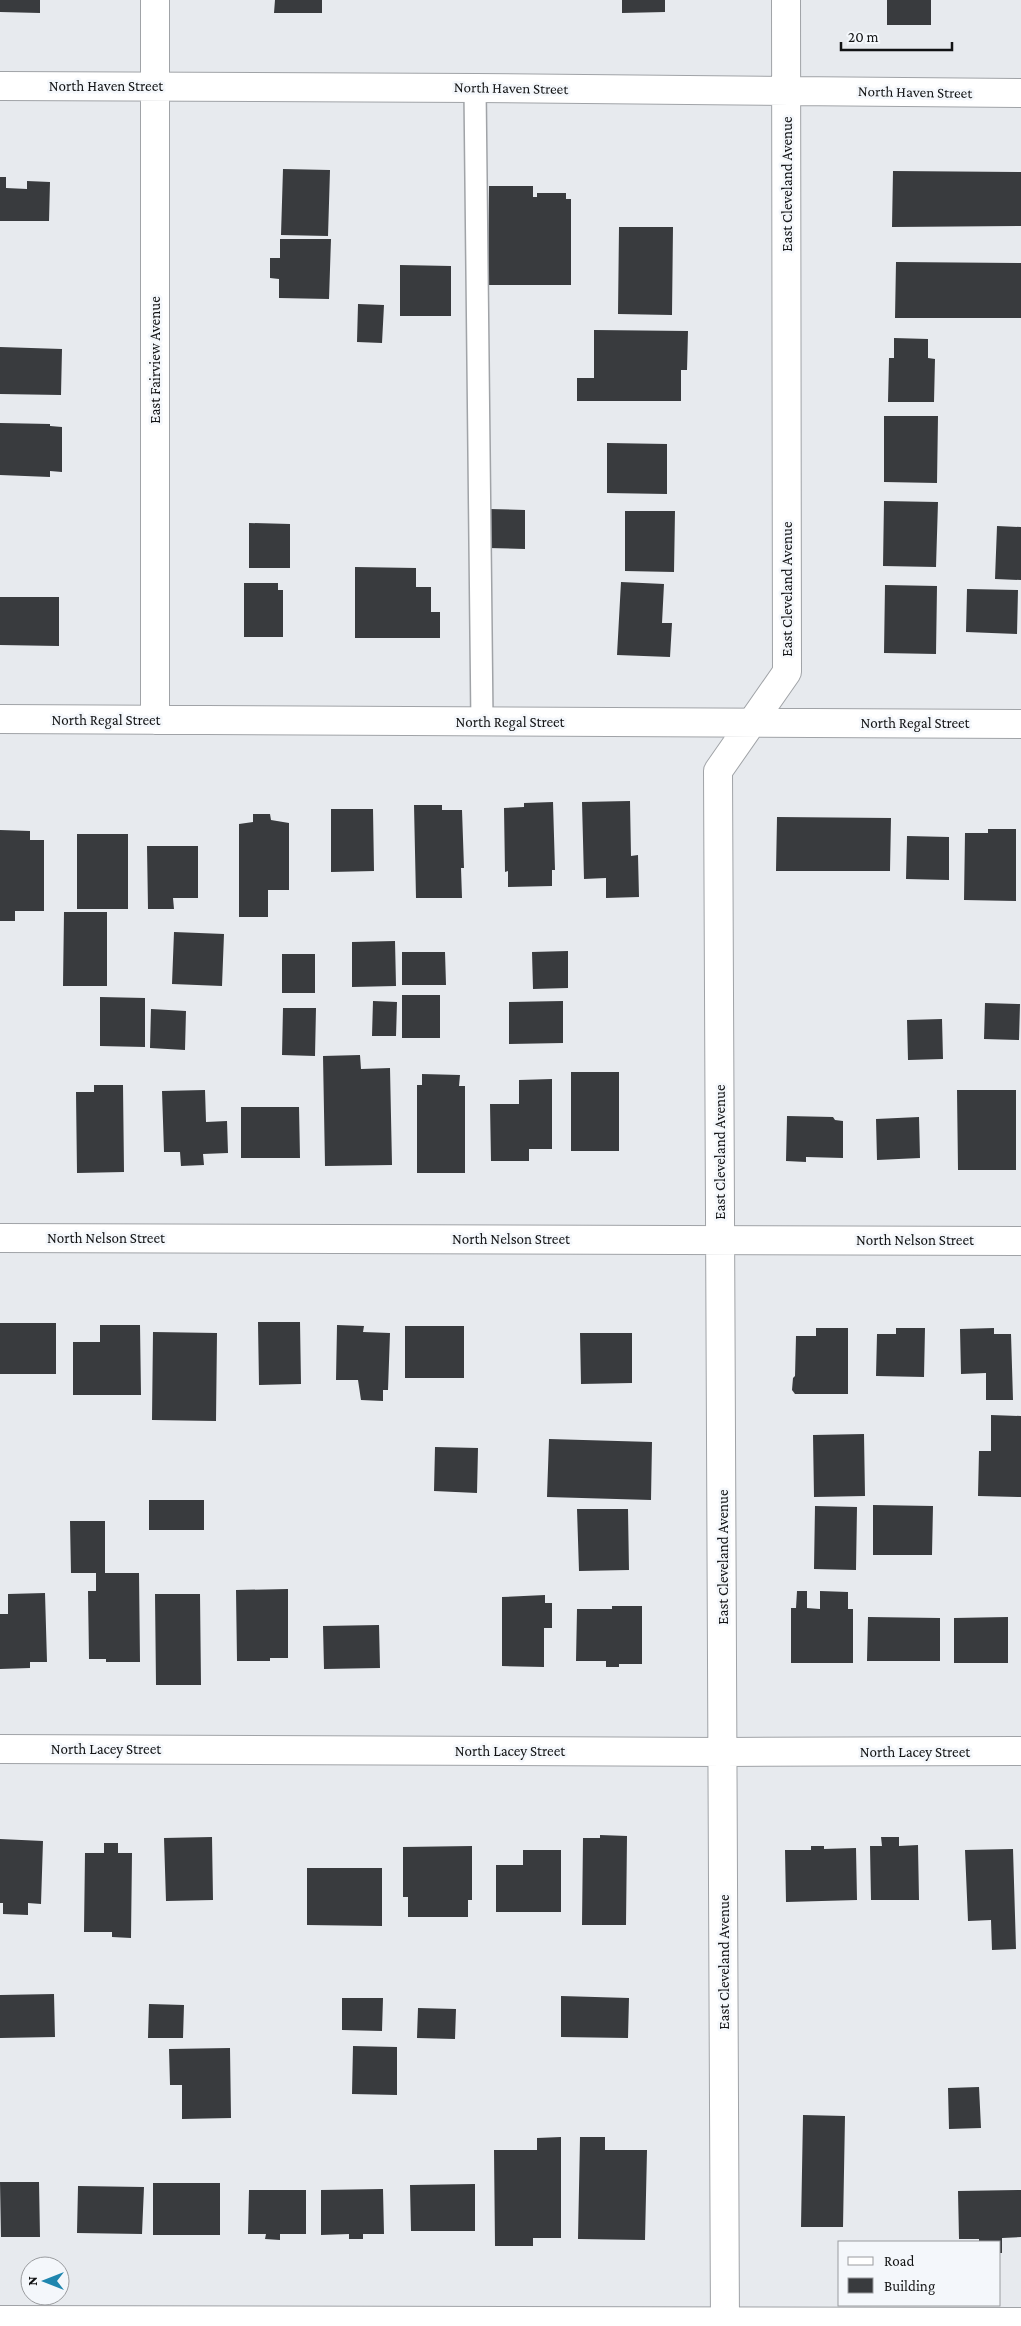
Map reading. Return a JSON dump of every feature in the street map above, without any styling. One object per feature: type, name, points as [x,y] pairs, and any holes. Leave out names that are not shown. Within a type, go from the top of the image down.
[{"type":"street","name":"East Fairview Avenue","points":[[155,0],[155,720]]},
{"type":"street","name":"East Cleveland Avenue","points":[[725,2324],[724,1752],[718,771],[787,672],[786,0]]},
{"type":"street","name":"North Haven Street","points":[[0,86],[1021,93]]},
{"type":"street","name":"North Regal Street","points":[[0,719],[1021,724]]},
{"type":"street","name":"North Nelson Street","points":[[0,1238],[1021,1241]]},
{"type":"street","name":"North Lacey Street","points":[[0,1749],[724,1752],[1021,1751]]},
{"type":"street","points":[[0,2320],[725,2324],[1021,2322]]},
{"type":"lane","points":[[475,88],[482,722]]},
{"type":"building","points":[[0,0],[40,0],[40,13],[0,12]]},
{"type":"building","points":[[275,0],[322,0],[322,13],[274,13]]},
{"type":"building","points":[[622,0],[665,0],[665,12],[622,13]]},
{"type":"building","points":[[887,0],[931,0],[931,25],[887,25]]},
{"type":"building","points":[[283,169],[330,170],[328,236],[281,235]]},
{"type":"building","points":[[893,171],[1021,172],[1021,226],[892,227]]},
{"type":"building","points":[[0,177],[6,177],[6,188],[27,189],[27,181],[50,182],[49,221],[0,221]]},
{"type":"building","points":[[489,186],[533,186],[533,197],[537,197],[537,193],[566,193],[566,199],[571,199],[571,285],[488,285]]},
{"type":"building","points":[[619,227],[673,227],[672,315],[618,314]]},
{"type":"building","points":[[280,239],[331,239],[329,299],[279,298],[279,279],[270,278],[270,258],[280,258]]},
{"type":"building","points":[[896,262],[1021,263],[1021,318],[895,318]]},
{"type":"building","points":[[400,265],[451,266],[451,316],[400,316]]},
{"type":"building","points":[[358,304],[384,305],[382,343],[357,342]]},
{"type":"building","points":[[594,330],[688,331],[687,370],[681,370],[681,401],[577,401],[577,378],[594,378]]},
{"type":"building","points":[[894,338],[928,339],[928,358],[935,359],[934,402],[888,402],[889,358],[894,358]]},
{"type":"building","points":[[0,347],[62,349],[61,395],[0,394]]},
{"type":"building","points":[[884,416],[938,416],[937,483],[884,482]]},
{"type":"building","points":[[0,423],[50,424],[50,426],[62,427],[62,472],[50,471],[50,477],[0,475]]},
{"type":"building","points":[[607,443],[667,444],[667,494],[607,493]]},
{"type":"building","points":[[884,501],[938,502],[936,567],[883,566]]},
{"type":"building","points":[[489,509],[525,510],[525,549],[488,548]]},
{"type":"building","points":[[625,511],[675,511],[674,572],[625,571]]},
{"type":"building","points":[[249,523],[290,524],[290,568],[249,568]]},
{"type":"building","points":[[997,526],[1021,527],[1021,580],[995,579]]},
{"type":"building","points":[[355,567],[416,568],[416,587],[431,587],[431,612],[440,612],[440,638],[355,638]]},
{"type":"building","points":[[621,582],[664,584],[662,623],[672,623],[670,657],[617,655]]},
{"type":"building","points":[[244,583],[278,583],[278,590],[283,590],[283,637],[244,637]]},
{"type":"building","points":[[885,585],[937,586],[936,654],[884,653]]},
{"type":"building","points":[[967,589],[1018,590],[1017,634],[966,632]]},
{"type":"building","points":[[0,597],[59,597],[59,646],[0,645]]},
{"type":"building","points":[[630,801],[631,856],[638,855],[639,897],[606,898],[606,878],[584,879],[582,802]]},
{"type":"building","points":[[553,802],[555,870],[552,870],[552,886],[508,887],[508,871],[505,872],[504,808],[524,807],[524,803]]},
{"type":"building","points":[[414,805],[442,805],[442,810],[462,810],[464,868],[461,868],[462,898],[416,898]]},
{"type":"building","points":[[331,809],[373,809],[374,871],[331,872]]},
{"type":"building","points":[[253,814],[270,814],[271,820],[289,823],[289,890],[268,890],[268,917],[239,917],[239,824],[253,822]]},
{"type":"building","points":[[777,817],[891,818],[890,871],[776,871]]},
{"type":"building","points":[[988,829],[1016,829],[1016,901],[964,900],[965,833],[988,833]]},
{"type":"building","points":[[0,830],[30,831],[30,840],[44,840],[44,911],[15,911],[15,921],[0,921]]},
{"type":"building","points":[[77,834],[128,834],[128,909],[77,909]]},
{"type":"building","points":[[907,836],[949,837],[949,880],[906,879]]},
{"type":"building","points":[[147,846],[198,846],[198,898],[173,898],[174,909],[148,909]]},
{"type":"building","points":[[64,912],[107,912],[107,986],[63,986]]},
{"type":"building","points":[[174,932],[224,934],[222,986],[172,984]]},
{"type":"building","points":[[395,941],[396,986],[352,987],[352,942]]},
{"type":"building","points":[[568,951],[568,988],[533,989],[532,952]]},
{"type":"building","points":[[402,952],[445,952],[446,985],[402,985]]},
{"type":"building","points":[[282,954],[315,954],[315,993],[282,993]]},
{"type":"building","points":[[402,995],[440,995],[440,1038],[402,1038]]},
{"type":"building","points":[[100,997],[145,998],[145,1047],[100,1046]]},
{"type":"building","points":[[373,1001],[397,1002],[396,1036],[372,1036]]},
{"type":"building","points":[[563,1001],[563,1043],[509,1044],[509,1002]]},
{"type":"building","points":[[985,1003],[1020,1004],[1019,1040],[984,1039]]},
{"type":"building","points":[[283,1008],[316,1008],[315,1056],[282,1055]]},
{"type":"building","points":[[151,1009],[186,1011],[185,1050],[150,1048]]},
{"type":"building","points":[[942,1019],[943,1059],[908,1060],[907,1020]]},
{"type":"building","points":[[360,1055],[361,1069],[390,1068],[392,1165],[325,1166],[323,1056]]},
{"type":"building","points":[[571,1072],[619,1072],[619,1151],[571,1151]]},
{"type":"building","points":[[422,1074],[460,1075],[459,1086],[465,1086],[465,1173],[417,1173],[417,1085],[422,1085]]},
{"type":"building","points":[[552,1079],[552,1149],[529,1149],[529,1161],[491,1161],[490,1104],[519,1104],[519,1080]]},
{"type":"building","points":[[94,1085],[123,1085],[124,1172],[77,1173],[76,1092],[94,1092]]},
{"type":"building","points":[[205,1090],[206,1122],[227,1121],[228,1153],[203,1154],[204,1165],[181,1166],[180,1152],[164,1152],[162,1091]]},
{"type":"building","points":[[957,1090],[1016,1090],[1016,1170],[958,1170]]},
{"type":"building","points":[[241,1107],[299,1107],[300,1158],[241,1158]]},
{"type":"building","points":[[787,1116],[833,1117],[835,1120],[843,1121],[843,1158],[806,1157],[806,1162],[786,1161]]},
{"type":"building","points":[[919,1117],[920,1158],[877,1160],[876,1119]]},
{"type":"building","points":[[258,1322],[300,1322],[301,1384],[259,1385]]},
{"type":"building","points":[[0,1323],[56,1323],[56,1374],[0,1374]]},
{"type":"building","points":[[100,1325],[140,1325],[141,1395],[73,1395],[73,1342],[100,1342]]},
{"type":"building","points":[[337,1325],[364,1326],[363,1332],[390,1333],[388,1390],[383,1390],[383,1401],[361,1400],[358,1380],[336,1380]]},
{"type":"building","points":[[405,1326],[464,1326],[464,1378],[405,1378]]},
{"type":"building","points":[[816,1328],[848,1328],[848,1394],[795,1394],[792,1390],[793,1378],[795,1376],[796,1336],[816,1336]]},
{"type":"building","points":[[896,1328],[925,1328],[924,1377],[876,1376],[877,1334],[896,1334]]},
{"type":"building","points":[[994,1328],[994,1334],[1011,1334],[1013,1400],[986,1400],[986,1373],[961,1374],[960,1329]]},
{"type":"building","points":[[153,1332],[217,1333],[216,1421],[152,1420]]},
{"type":"building","points":[[580,1333],[632,1333],[632,1383],[581,1384]]},
{"type":"building","points":[[991,1415],[1021,1416],[1021,1497],[978,1496],[979,1451],[991,1451]]},
{"type":"building","points":[[864,1434],[865,1496],[814,1497],[813,1435]]},
{"type":"building","points":[[549,1439],[652,1442],[651,1500],[547,1497]]},
{"type":"building","points":[[435,1447],[478,1448],[477,1493],[434,1491]]},
{"type":"building","points":[[149,1500],[204,1500],[204,1530],[149,1530]]},
{"type":"building","points":[[873,1505],[933,1506],[932,1555],[873,1555]]},
{"type":"building","points":[[815,1506],[857,1507],[856,1570],[814,1569]]},
{"type":"building","points":[[577,1509],[628,1509],[629,1570],[579,1571]]},
{"type":"building","points":[[70,1521],[105,1521],[105,1573],[139,1573],[140,1662],[106,1662],[106,1659],[89,1659],[88,1591],[96,1591],[96,1573],[71,1573]]},
{"type":"building","points":[[288,1589],[288,1658],[270,1658],[270,1661],[237,1661],[236,1590]]},
{"type":"building","points":[[797,1591],[807,1591],[807,1608],[820,1609],[820,1591],[848,1592],[848,1609],[853,1609],[853,1663],[791,1663],[791,1608],[796,1608]]},
{"type":"building","points":[[45,1593],[47,1662],[30,1662],[30,1668],[0,1669],[0,1614],[8,1614],[8,1594]]},
{"type":"building","points":[[155,1594],[200,1594],[201,1685],[156,1685]]},
{"type":"building","points":[[545,1595],[545,1603],[552,1603],[552,1628],[544,1628],[544,1667],[502,1666],[502,1597]]},
{"type":"building","points":[[612,1606],[642,1606],[642,1664],[619,1664],[619,1667],[606,1667],[606,1661],[576,1661],[577,1609],[612,1609]]},
{"type":"building","points":[[868,1617],[940,1618],[940,1661],[867,1661]]},
{"type":"building","points":[[1008,1617],[1008,1663],[954,1663],[954,1618]]},
{"type":"building","points":[[379,1625],[380,1668],[324,1669],[323,1626]]},
{"type":"building","points":[[600,1835],[627,1836],[626,1925],[582,1925],[583,1838],[600,1838]]},
{"type":"building","points":[[212,1837],[213,1900],[166,1901],[164,1838]]},
{"type":"building","points":[[881,1837],[899,1837],[899,1846],[918,1845],[919,1900],[871,1900],[870,1846],[882,1846]]},
{"type":"building","points":[[0,1839],[43,1841],[41,1904],[28,1903],[28,1915],[3,1914],[3,1903],[0,1903]]},
{"type":"building","points":[[104,1843],[118,1843],[118,1853],[132,1853],[131,1938],[112,1937],[112,1932],[84,1932],[85,1853],[104,1853]]},
{"type":"building","points":[[472,1846],[472,1900],[468,1900],[468,1917],[408,1917],[408,1897],[403,1897],[403,1847]]},
{"type":"building","points":[[811,1846],[824,1846],[824,1849],[856,1848],[857,1900],[786,1902],[785,1850],[811,1850]]},
{"type":"building","points":[[1013,1849],[1016,1949],[992,1950],[991,1920],[968,1921],[965,1850]]},
{"type":"building","points":[[523,1850],[561,1850],[561,1912],[496,1912],[496,1865],[523,1865]]},
{"type":"building","points":[[307,1868],[382,1868],[382,1926],[307,1925]]},
{"type":"building","points":[[54,1994],[55,2037],[0,2038],[0,1995]]},
{"type":"building","points":[[561,1996],[629,1998],[628,2038],[561,2037]]},
{"type":"building","points":[[342,1998],[383,1998],[382,2031],[342,2030]]},
{"type":"building","points":[[149,2004],[184,2005],[183,2038],[148,2038]]},
{"type":"building","points":[[418,2008],[456,2009],[455,2039],[417,2038]]},
{"type":"building","points":[[353,2046],[397,2047],[397,2095],[352,2094]]},
{"type":"building","points":[[230,2048],[231,2118],[182,2119],[182,2085],[170,2085],[169,2049]]},
{"type":"building","points":[[979,2087],[981,2128],[949,2129],[948,2088]]},
{"type":"building","points":[[803,2115],[845,2116],[843,2227],[801,2227]]},
{"type":"building","points":[[561,2137],[561,2238],[533,2238],[533,2246],[495,2246],[494,2150],[537,2150],[537,2138]]},
{"type":"building","points":[[580,2137],[605,2137],[605,2150],[647,2150],[645,2240],[578,2239]]},
{"type":"building","points":[[0,2182],[39,2182],[40,2237],[1,2237]]},
{"type":"building","points":[[153,2183],[220,2183],[220,2235],[153,2235]]},
{"type":"building","points":[[475,2184],[475,2231],[411,2231],[410,2185]]},
{"type":"building","points":[[78,2186],[144,2187],[142,2234],[77,2233]]},
{"type":"building","points":[[383,2189],[384,2234],[363,2234],[363,2239],[349,2239],[349,2234],[321,2235],[321,2190]]},
{"type":"building","points":[[249,2190],[306,2190],[306,2234],[280,2234],[280,2240],[265,2239],[266,2234],[248,2234]]},
{"type":"building","points":[[1021,2190],[1021,2237],[1002,2238],[1002,2253],[1001,2241],[959,2239],[958,2191]]}]
